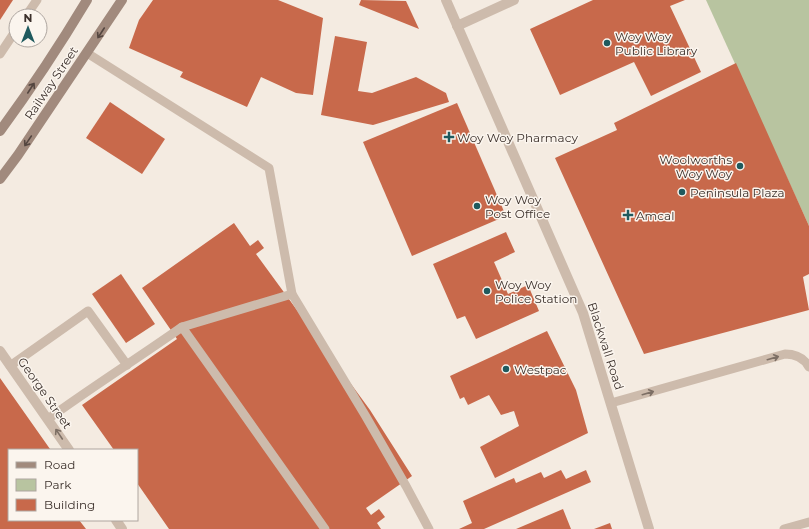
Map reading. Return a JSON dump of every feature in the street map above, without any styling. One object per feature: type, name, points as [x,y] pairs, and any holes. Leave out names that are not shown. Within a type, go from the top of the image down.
[{"type":"main road","name":"Railway Street","points":[[0,131],[21,103],[87,0]]},
{"type":"main road","name":"Railway Street","points":[[0,179],[15,160],[122,0]]},
{"type":"street","name":"Blackwall Road","points":[[446,0],[456,26],[583,313],[649,529]]},
{"type":"street","points":[[456,26],[514,0]]},
{"type":"street","name":"George Street","points":[[0,351],[68,449]]},
{"type":"lane","points":[[0,54],[8,42]]},
{"type":"lane","points":[[87,53],[269,168],[292,294],[406,486],[429,529]]},
{"type":"lane","points":[[48,419],[182,327],[292,294]]},
{"type":"lane","points":[[10,366],[88,311],[127,365]]},
{"type":"lane","points":[[182,327],[325,529]]},
{"type":"lane","points":[[611,403],[785,354],[794,355],[800,358],[809,367]]},
{"type":"lane","points":[[784,529],[809,522]]},
{"type":"green space","points":[[706,0],[809,0],[809,226]]},
{"type":"building","points":[[0,0],[13,0],[0,20]]},
{"type":"building","points":[[153,0],[278,0],[323,18],[313,95],[296,93],[261,77],[247,107],[180,77],[183,72],[129,48],[139,20]]},
{"type":"building","points":[[361,0],[406,1],[419,29],[359,5]]},
{"type":"building","points":[[593,0],[685,0],[670,6],[701,72],[651,96],[634,62],[560,95],[530,29]]},
{"type":"building","points":[[335,36],[367,42],[358,91],[372,93],[416,77],[446,93],[449,102],[373,125],[321,115]]},
{"type":"building","name":"Peninsula Plaza","points":[[736,63],[809,226],[809,274],[803,277],[809,310],[644,354],[555,158],[617,130],[614,123]]},
{"type":"building","points":[[110,102],[165,139],[142,174],[86,138]]},
{"type":"building","points":[[457,103],[506,216],[412,256],[363,142]]},
{"type":"building","points":[[234,223],[250,246],[258,240],[264,248],[256,254],[370,410],[412,476],[366,508],[371,515],[379,509],[385,517],[377,523],[381,529],[169,529],[138,484],[138,449],[113,449],[82,405],[177,339],[142,288]]},
{"type":"building","points":[[506,232],[515,252],[494,262],[508,294],[528,285],[539,311],[476,339],[465,316],[457,319],[433,264]]},
{"type":"building","points":[[121,274],[155,324],[126,343],[92,294]]},
{"type":"building","points":[[547,331],[576,390],[588,433],[495,478],[480,447],[519,426],[514,411],[501,415],[489,395],[468,405],[464,397],[460,399],[450,376]]},
{"type":"building","points":[[0,378],[50,449],[8,449],[8,521],[80,521],[86,529],[0,529]]},
{"type":"building","points":[[561,470],[566,479],[586,470],[591,482],[484,529],[459,529],[472,523],[463,501],[514,478],[516,483],[541,472],[544,478]]},
{"type":"building","points":[[563,509],[571,529],[516,529]]},
{"type":"building","points":[[610,523],[612,529],[594,529]]},
{"type":"place","name":"Woy Woy Public Library","points":[[607,43]]},
{"type":"place","name":"Woy Woy Pharmacy","points":[[449,137]]},
{"type":"place","name":"Woolworths Woy Woy","points":[[740,166]]},
{"type":"place","name":"Peninsula Plaza","points":[[682,192]]},
{"type":"place","name":"Woy Woy Post Office","points":[[477,206]]},
{"type":"place","name":"Amcal","points":[[628,215]]},
{"type":"place","name":"Woy Woy Police Station","points":[[487,291]]},
{"type":"place","name":"Westpac","points":[[506,369]]}]
